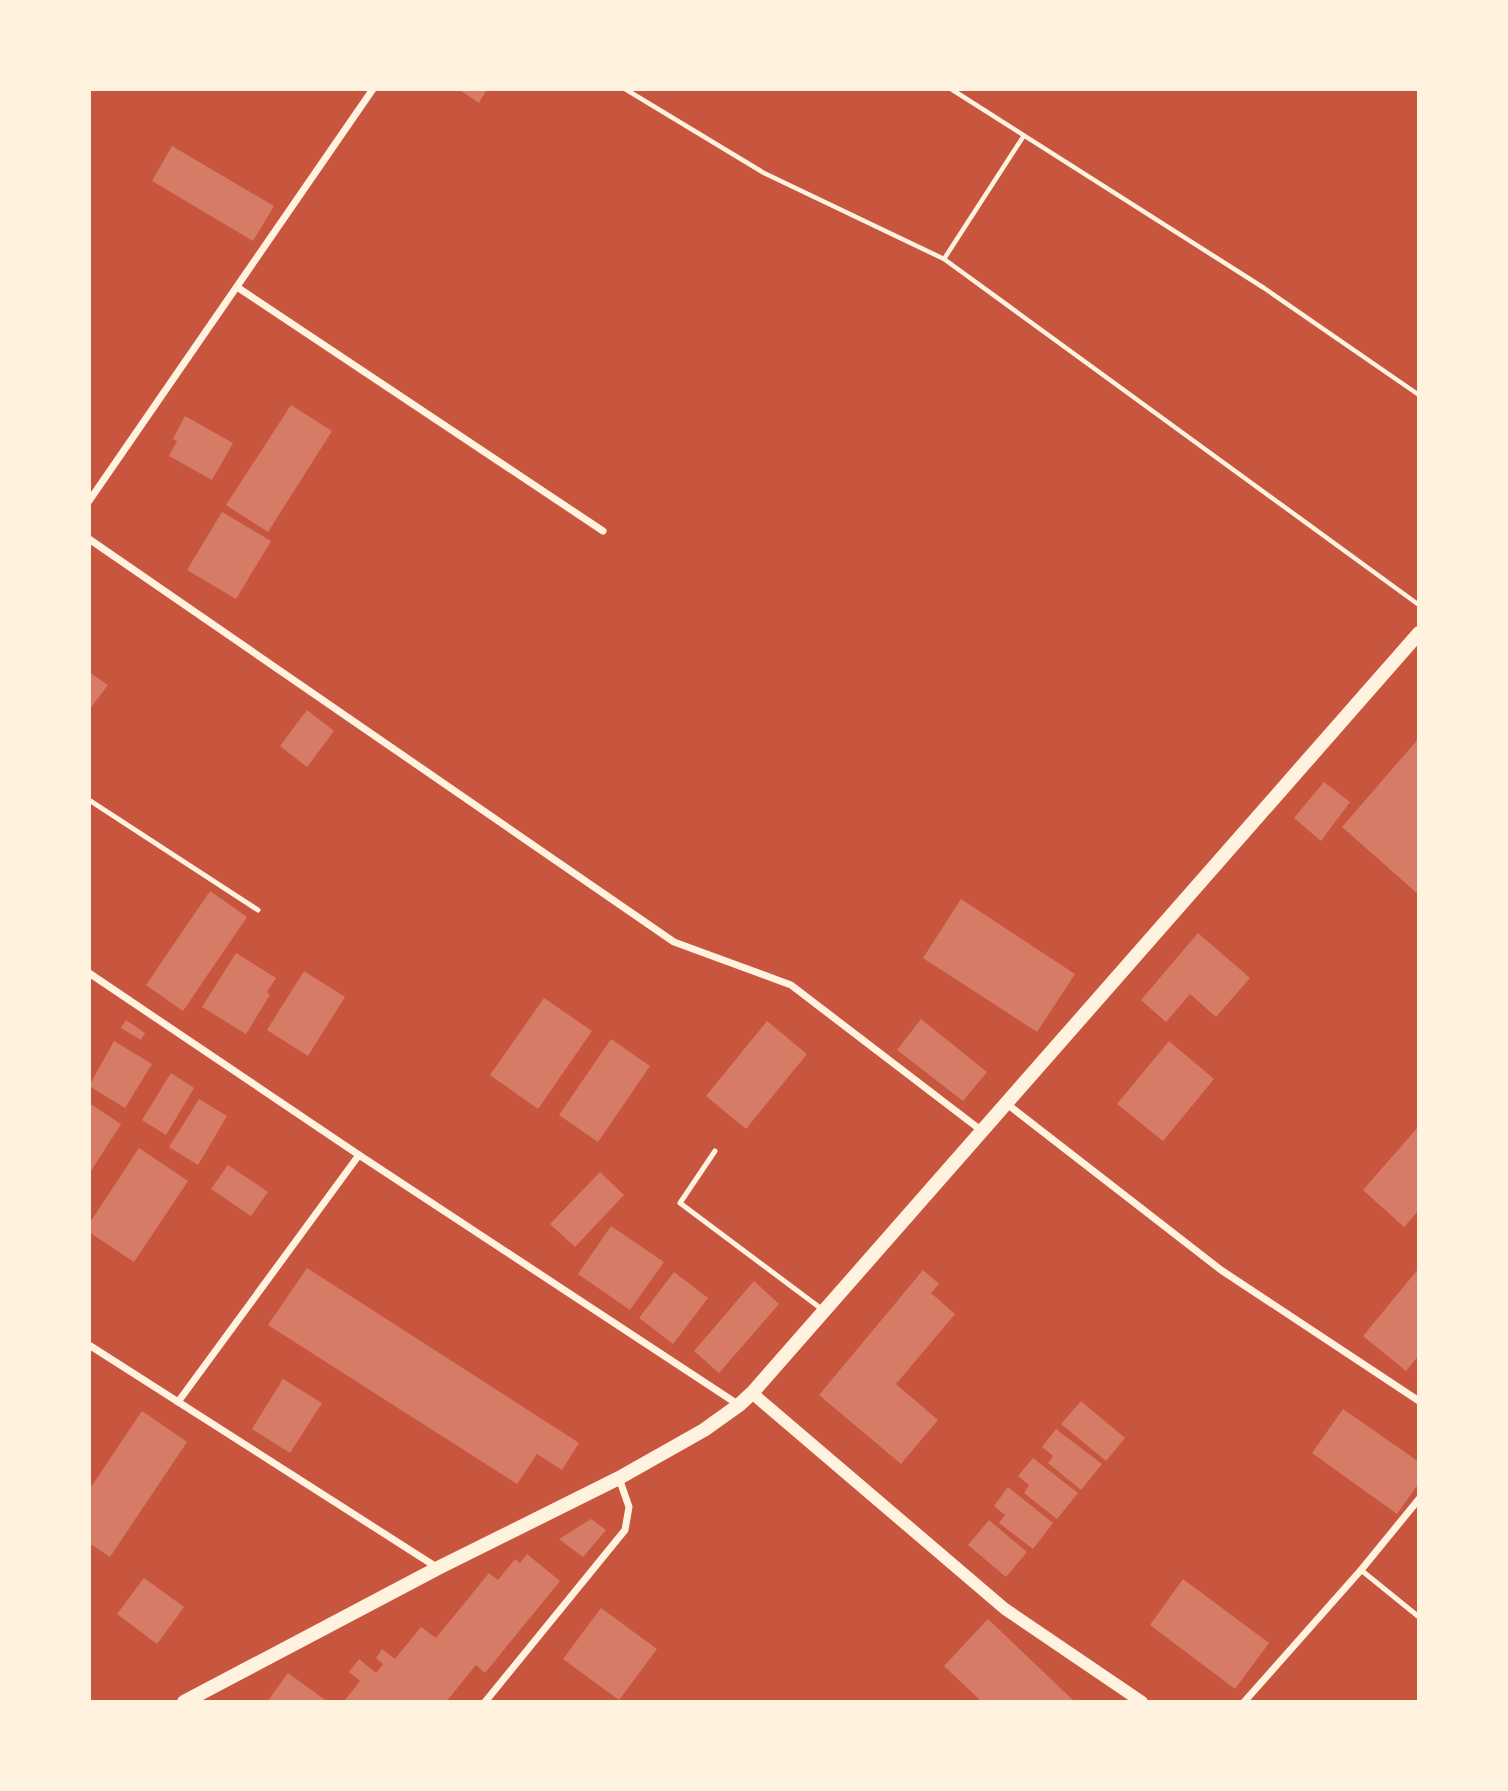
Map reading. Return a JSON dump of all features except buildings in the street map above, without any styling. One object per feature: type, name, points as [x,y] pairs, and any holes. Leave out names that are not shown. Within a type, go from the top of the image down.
[{"type":"main road","points":[[184,1702],[438,1568],[619,1478],[677,1446],[739,1405],[1419,633]]},
{"type":"street","points":[[89,501],[373,89]]},
{"type":"street","points":[[237,287],[603,531]]},
{"type":"street","points":[[89,539],[674,942],[792,985],[982,1131]]},
{"type":"street","points":[[89,972],[359,1155],[739,1405]]},
{"type":"street","points":[[1006,1104],[1221,1270],[1419,1401]]},
{"type":"street","points":[[178,1402],[359,1155]]},
{"type":"street","points":[[89,1345],[438,1568]]},
{"type":"street","points":[[752,1393],[1005,1609],[1142,1702]]},
{"type":"street","points":[[485,1702],[625,1530],[629,1507],[619,1478]]},
{"type":"street","points":[[1244,1702],[1361,1570],[1419,1499]]},
{"type":"lane","points":[[89,800],[258,910]]},
{"type":"lane","points":[[715,1151],[680,1203],[824,1311]]},
{"type":"lane","points":[[1361,1570],[1419,1617]]},
{"type":"path","points":[[625,89],[764,173],[944,259],[1419,605]]},
{"type":"path","points":[[951,89],[1264,288],[1419,395]]},
{"type":"path","points":[[944,259],[1023,137]]}]
